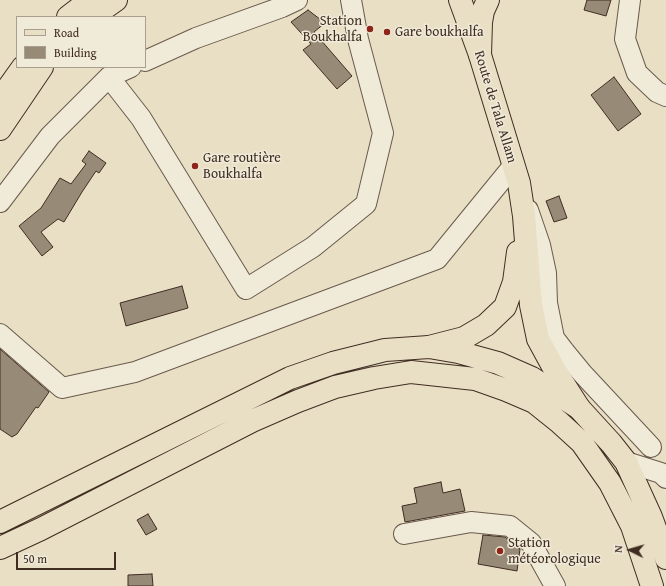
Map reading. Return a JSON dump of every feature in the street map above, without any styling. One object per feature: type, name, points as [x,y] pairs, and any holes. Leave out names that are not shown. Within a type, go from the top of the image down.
[{"type":"main road","points":[[69,16],[90,0]]},
{"type":"main road","points":[[93,16],[116,0]]},
{"type":"main road","name":"Route de Tala Allam","points":[[460,0],[480,55],[516,174],[524,216]]},
{"type":"main road","points":[[480,55],[482,11],[488,0]]},
{"type":"main road","points":[[0,82],[16,65]]},
{"type":"main road","points":[[0,99],[22,68]]},
{"type":"main road","points":[[0,129],[41,68]]},
{"type":"main road","points":[[0,522],[290,378],[333,363],[385,350],[429,347],[464,338],[486,324],[505,307],[514,282],[524,216]]},
{"type":"main road","points":[[524,216],[531,305],[538,339],[556,372],[579,408],[626,462],[658,523],[666,558]]},
{"type":"main road","points":[[429,347],[458,352],[498,363],[532,378],[579,408]]},
{"type":"main road","points":[[0,548],[41,529],[252,421],[298,401],[335,387],[374,378],[412,372],[475,379],[500,387],[534,402],[559,422],[582,443],[610,484],[632,526],[652,586]]},
{"type":"street","points":[[146,61],[196,38],[282,7],[297,0]]},
{"type":"street","points":[[109,77],[141,118],[246,289],[313,246],[366,204],[383,133],[358,39],[352,0]]},
{"type":"street","points":[[630,0],[625,39],[637,73],[657,92],[666,96]]},
{"type":"street","points":[[0,202],[50,136],[109,77],[129,68]]},
{"type":"street","points":[[0,334],[62,388],[135,372],[437,259],[516,174],[540,245],[546,273],[547,303],[554,338],[564,352],[651,447]]},
{"type":"street","points":[[626,462],[660,473],[666,478]]},
{"type":"street","points":[[404,534],[471,522],[510,526],[531,543],[555,586]]},
{"type":"building","points":[[587,0],[611,0],[606,16],[584,10]]},
{"type":"building","points":[[308,10],[325,23],[314,32],[352,76],[337,89],[303,50],[311,44],[291,22]]},
{"type":"building","points":[[614,77],[641,114],[618,131],[591,95]]},
{"type":"building","points":[[89,151],[106,163],[99,173],[96,171],[64,222],[58,219],[41,232],[53,247],[42,256],[19,226],[41,208],[60,178],[71,184],[86,164],[82,161]]},
{"type":"building","points":[[559,196],[567,218],[554,222],[546,201]]},
{"type":"building","points":[[182,286],[188,308],[126,326],[120,303]]},
{"type":"building","points":[[0,349],[49,392],[38,408],[36,407],[17,434],[12,437],[0,429]]},
{"type":"building","points":[[441,482],[443,493],[460,489],[465,511],[405,522],[402,506],[417,503],[414,488]]},
{"type":"building","points":[[148,514],[157,529],[146,535],[137,520]]},
{"type":"building","name":"Station météorologique","points":[[483,535],[505,537],[520,549],[517,571],[478,564]]},
{"type":"building","points":[[152,574],[153,586],[128,586],[128,575]]},
{"type":"place","name":"Station Boukhalfa","points":[[370,29]]},
{"type":"place","name":"Gare boukhalfa","points":[[387,32]]},
{"type":"place","name":"Gare routière Boukhalfa","points":[[195,166]]},
{"type":"place","name":"Station météorologique","points":[[500,551]]}]
